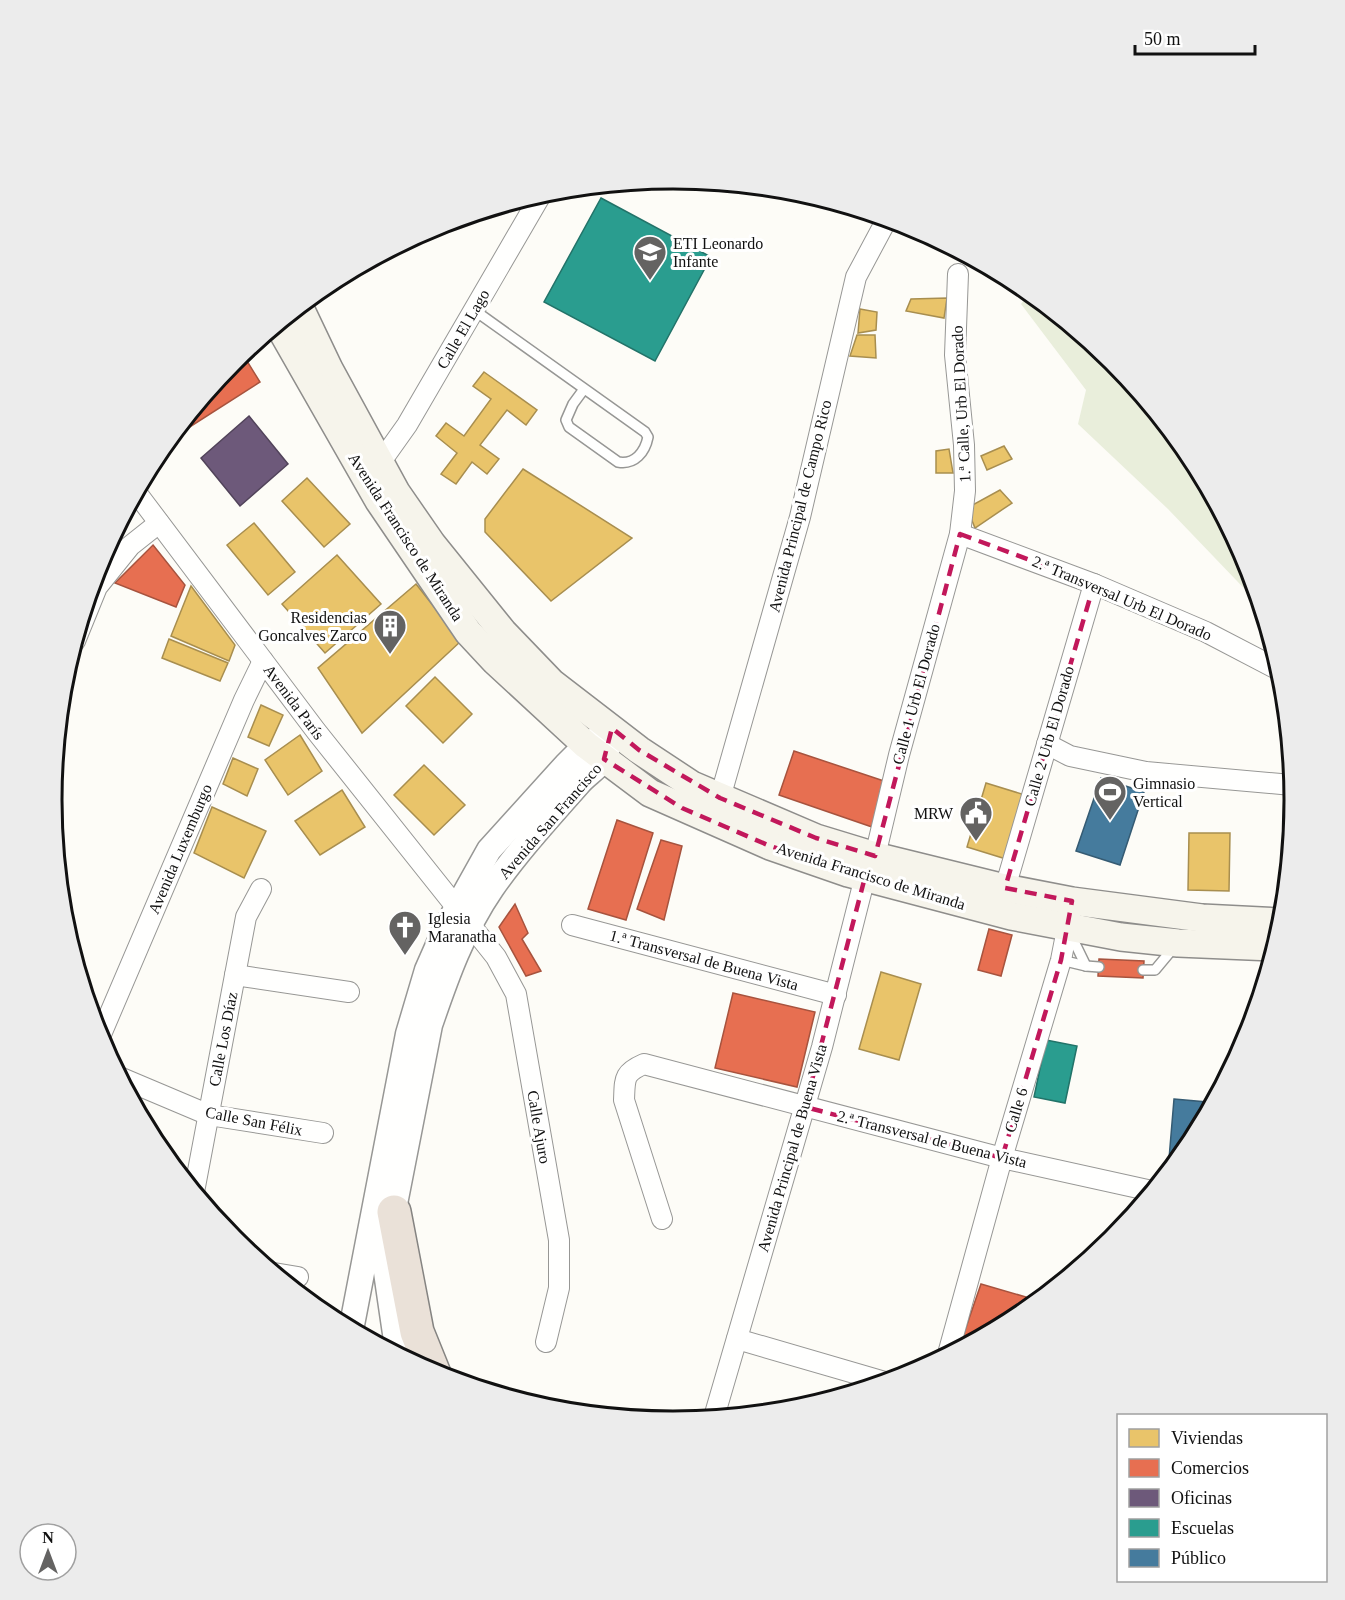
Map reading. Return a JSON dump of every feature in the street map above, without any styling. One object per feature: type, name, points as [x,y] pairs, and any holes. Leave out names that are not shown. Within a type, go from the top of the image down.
[{"type":"highway","points":[[394,1212],[417,1332],[429,1360]]},
{"type":"main road","name":"Avenida Francisco de Miranda","points":[[303,314],[329,369],[396,492],[432,544],[503,632],[552,683],[639,750],[692,785],[816,838],[870,866],[1011,916],[1121,937],[1178,943],[1266,947]]},
{"type":"main road","name":"Avenida Francisco de Miranda","points":[[282,331],[379,501],[468,632],[495,661],[595,752],[650,793],[770,846],[1072,901],[1202,918],[1271,921]]},
{"type":"street","name":"Calle El Lago","points":[[380,463],[407,424],[535,205]]},
{"type":"street","name":"Avenida Principal de Campo Rico","points":[[720,798],[800,517],[856,277],[883,227]]},
{"type":"street","name":"1.ª Calle, Urb El Dorado","points":[[958,274],[955,355],[964,445],[965,491],[960,534]]},
{"type":"street","name":"Avenida París","points":[[141,498],[263,661],[463,917]]},
{"type":"street","points":[[103,580],[130,546],[159,523]]},
{"type":"street","name":"2.ª Transversal Urb El Dorado","points":[[960,534],[1094,584],[1206,632],[1268,664]]},
{"type":"street","name":"Calle 1 Urb El Dorado","points":[[870,866],[960,534]]},
{"type":"street","name":"Calle 2 Urb El Dorado","points":[[1005,888],[1094,584]]},
{"type":"street","name":"Avenida Luxemburgo","points":[[105,1025],[243,700],[263,661]]},
{"type":"street","name":"Avenida San Francisco","points":[[397,1345],[386,1263],[389,1229],[430,1025],[463,917],[489,850],[530,804],[595,752],[612,729]]},
{"type":"street","points":[[1047,744],[1070,756],[1146,772],[1283,784]]},
{"type":"street","name":"Avenida Principal de Buena Vista","points":[[716,1410],[805,1107],[870,866]]},
{"type":"street","name":"Calle Los Díaz","points":[[196,1182],[246,917],[261,889]]},
{"type":"street","name":"Calle 6","points":[[951,1344],[1002,1158],[1061,960],[1072,901]]},
{"type":"street","name":"Avenida San Francisco","points":[[353,1320],[408,1034],[427,970],[463,917]]},
{"type":"street","name":"Calle Ajuro","points":[[463,917],[496,957],[516,994],[559,1240],[559,1288],[546,1342]]},
{"type":"street","name":"1.ª Transversal de Buena Vista","points":[[572,924],[836,995]]},
{"type":"street","points":[[235,975],[349,992]]},
{"type":"street","name":"2.ª Transversal de Buena Vista","points":[[662,1220],[624,1100],[625,1079],[630,1069],[644,1064],[1002,1158],[1143,1189]]},
{"type":"street","name":"Calle San Félix","points":[[131,1082],[208,1115],[323,1133]]},
{"type":"street","points":[[290,1276],[298,1277]]},
{"type":"street","points":[[737,1339],[871,1378]]},
{"type":"lane","points":[[474,310],[645,432],[648,437],[647,444],[628,464],[618,462],[569,428],[566,420],[584,389]]},
{"type":"lane","points":[[1068,928],[1086,966]]},
{"type":"lane","points":[[1143,970],[1155,970],[1178,943]]},
{"type":"lane","points":[[1061,960],[1099,967]]},
{"type":"highlighted area","points":[[960,534],[1094,584],[1005,888],[1072,901],[1061,960],[1002,1158],[805,1107],[865,877],[770,846],[682,808],[604,759],[612,728],[639,750],[720,798],[816,838],[875,856]]},
{"type":"green space","points":[[1024,300],[1044,315],[1105,368],[1157,428],[1202,495],[1237,566],[1246,590],[1168,509],[1078,424],[1086,390],[1021,304]]},
{"type":"building: Viviendas","points":[[947,298],[944,318],[906,311],[911,299]]},
{"type":"building: Viviendas","points":[[860,309],[877,312],[876,330],[858,333]]},
{"type":"building: Viviendas","points":[[857,335],[875,335],[876,358],[850,356]]},
{"type":"building: Viviendas","points":[[484,372],[537,410],[526,425],[507,410],[480,445],[499,459],[487,474],[472,462],[456,484],[441,474],[457,453],[436,436],[446,423],[464,436],[491,399],[473,386]]},
{"type":"building: Viviendas","points":[[1004,446],[1012,459],[987,470],[981,456]]},
{"type":"building: Viviendas","points":[[949,449],[953,473],[936,473],[936,451]]},
{"type":"building: Viviendas","points":[[523,469],[632,538],[551,601],[485,532],[485,519]]},
{"type":"building: Viviendas","points":[[307,478],[350,524],[324,547],[282,501]]},
{"type":"building: Viviendas","points":[[1000,490],[1012,503],[975,528],[967,508]]},
{"type":"building: Viviendas","points":[[254,523],[295,572],[268,595],[227,545]]},
{"type":"building: Viviendas","points":[[337,555],[381,604],[325,653],[282,604]]},
{"type":"building: Viviendas","name":"Residencias Goncalves Zarco","points":[[416,584],[461,641],[362,733],[318,668]]},
{"type":"building: Viviendas","points":[[191,586],[235,645],[229,661],[171,636]]},
{"type":"building: Viviendas","points":[[169,639],[228,663],[220,681],[162,658]]},
{"type":"building: Viviendas","points":[[435,677],[472,714],[443,743],[406,706]]},
{"type":"building: Viviendas","points":[[261,705],[283,715],[269,746],[248,737]]},
{"type":"building: Viviendas","points":[[300,735],[322,771],[288,795],[265,760]]},
{"type":"building: Viviendas","points":[[233,758],[258,769],[247,796],[223,784]]},
{"type":"building: Viviendas","points":[[424,765],[465,805],[434,835],[394,795]]},
{"type":"building: Viviendas","points":[[986,783],[1025,795],[1006,859],[967,847]]},
{"type":"building: Viviendas","points":[[342,790],[365,827],[320,855],[295,821]]},
{"type":"building: Viviendas","points":[[212,807],[266,831],[244,878],[194,853]]},
{"type":"building: Viviendas","points":[[1189,833],[1230,833],[1229,891],[1188,890]]},
{"type":"building: Viviendas","points":[[881,972],[921,984],[899,1060],[859,1049]]},
{"type":"building: Comercios","points":[[247,361],[260,382],[188,428],[213,397]]},
{"type":"building: Comercios","points":[[153,545],[185,585],[176,607],[115,583]]},
{"type":"building: Comercios","points":[[794,751],[887,782],[872,827],[779,795]]},
{"type":"building: Comercios","points":[[617,820],[653,833],[626,920],[588,909]]},
{"type":"building: Comercios","points":[[661,840],[682,846],[664,920],[637,909]]},
{"type":"building: Comercios","points":[[515,904],[528,933],[522,939],[541,971],[526,976],[499,927]]},
{"type":"building: Comercios","points":[[989,929],[1012,935],[1001,976],[978,970]]},
{"type":"building: Comercios","points":[[1099,959],[1144,961],[1143,978],[1098,976]]},
{"type":"building: Comercios","points":[[733,993],[815,1012],[797,1087],[715,1068]]},
{"type":"building: Comercios","points":[[981,1284],[1026,1297],[1012,1308],[963,1337]]},
{"type":"building: Oficinas","points":[[249,416],[288,464],[240,506],[201,458]]},
{"type":"building: Escuelas","points":[[601,198],[711,257],[655,361],[544,302]]},
{"type":"building: Escuelas","points":[[1046,1040],[1077,1046],[1065,1103],[1034,1097]]},
{"type":"building: Público","name":"Gimnasio Vertical","points":[[1101,778],[1144,792],[1120,865],[1076,851]]},
{"type":"building: Público","points":[[1174,1099],[1204,1102],[1181,1139],[1169,1155]]},
{"type":"place","name":"ETI Leonardo Infante","points":[[650,281]]},
{"type":"place","name":"Residencias Goncalves Zarco","points":[[390,655]]},
{"type":"place","name":"Gimnasio Vertical","points":[[1110,821]]},
{"type":"place","name":"MRW","points":[[976,842]]},
{"type":"place","name":"Iglesia Maranatha","points":[[405,956]]}]
